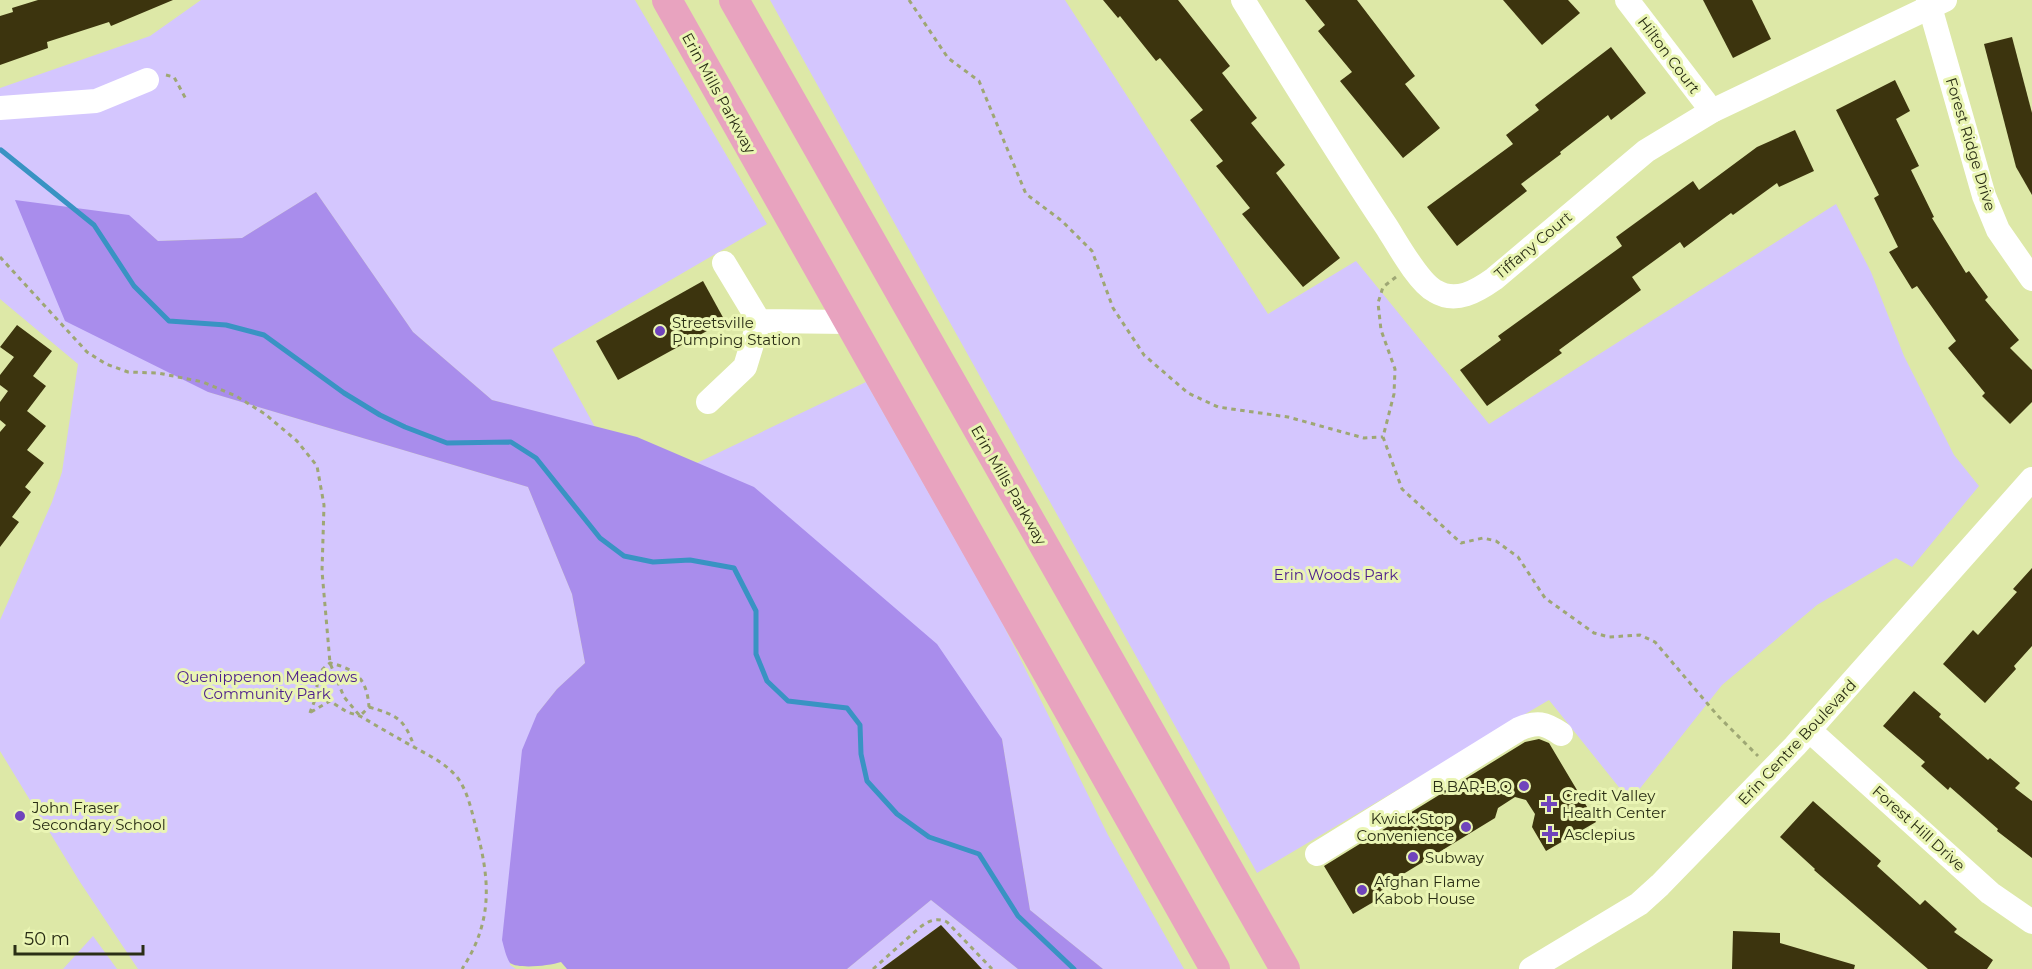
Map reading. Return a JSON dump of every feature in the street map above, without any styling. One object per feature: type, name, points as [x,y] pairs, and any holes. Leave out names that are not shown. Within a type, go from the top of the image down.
[{"type":"main road","name":"Erin Mills Parkway","points":[[667,0],[1215,969]]},
{"type":"main road","name":"Erin Mills Parkway","points":[[734,0],[1285,969]]},
{"type":"street","name":"Tiffany Court","points":[[1243,0],[1342,160],[1411,264],[1434,291],[1454,296],[1467,295],[1481,289],[1646,151],[1712,111],[1935,3]]},
{"type":"street","name":"Hilton Court","points":[[1627,0],[1712,111]]},
{"type":"street","name":"Forest Ridge Drive","points":[[1935,3],[1984,196],[1998,230],[2032,279]]},
{"type":"street","points":[[0,108],[96,101],[155,78]]},
{"type":"street","points":[[708,402],[745,367],[759,321],[724,263]]},
{"type":"street","points":[[759,321],[849,322]]},
{"type":"street","name":"Erin Centre Boulevard","points":[[1531,969],[1639,904],[1772,771],[2032,479]]},
{"type":"street","points":[[1317,854],[1519,729],[1532,723],[1549,726],[1561,734]]},
{"type":"street","name":"Forest Hill Drive","points":[[1809,730],[1990,893],[2032,922]]},
{"type":"path","points":[[909,0],[948,58],[979,81],[1026,194],[1062,221],[1092,251],[1113,308],[1144,355],[1188,393],[1218,407],[1288,417],[1364,438],[1383,437]]},
{"type":"path","points":[[155,78],[174,78],[187,101]]},
{"type":"path","points":[[0,257],[87,352],[106,364],[128,372],[158,372],[203,382],[236,396],[265,414],[289,434],[317,466],[324,505],[322,571],[330,663],[344,697],[360,716]]},
{"type":"path","points":[[1411,264],[1383,287],[1378,303],[1381,330],[1395,369],[1394,394],[1383,437],[1402,489],[1461,543],[1484,538],[1496,541],[1518,557],[1545,598],[1594,633],[1609,637],[1640,635],[1655,642],[1718,716],[1772,771]]},
{"type":"path","points":[[330,663],[354,671],[365,686],[369,707]]},
{"type":"path","points":[[330,663],[321,670],[316,680],[316,694],[310,712],[330,701],[360,716],[436,758],[456,777],[465,790],[480,841],[487,878],[487,904],[473,952],[462,969]]},
{"type":"path","points":[[360,716],[369,707]]},
{"type":"path","points":[[369,707],[393,714],[408,729],[414,747]]},
{"type":"path","points":[[873,969],[927,922],[940,919],[946,922],[992,969]]},
{"type":"green space","name":"Quenippenon Meadows Community Park","points":[[201,0],[635,0],[767,224],[552,349],[595,427],[492,400],[413,332],[316,192],[242,238],[158,241],[128,215],[208,392],[528,487],[572,594],[585,663],[557,689],[537,714],[510,965],[516,969],[138,969],[80,882],[0,751],[0,620],[52,502],[62,472],[78,364],[0,299],[0,88],[150,36]]},
{"type":"green space","name":"Erin Woods Park","points":[[770,0],[1065,0],[1268,314],[1356,261],[1489,424],[1836,204],[1871,272],[1904,356],[1954,455],[1979,486],[1912,567],[1896,558],[1817,605],[1722,685],[1630,801],[1549,700],[1257,873]]},
{"type":"green space","points":[[866,382],[1001,620],[1108,835],[1184,969],[1103,969],[1030,910],[1002,739],[697,463]]},
{"type":"green space","points":[[931,900],[1018,969],[982,969],[941,925],[881,969],[847,969]]},
{"type":"green space","points":[[93,936],[117,969],[63,969]]},
{"type":"shaded area","points":[[316,192],[413,332],[492,400],[637,437],[754,487],[937,644],[1002,739],[1030,910],[1103,969],[1018,969],[931,900],[847,969],[567,969],[561,962],[534,966],[510,963],[502,940],[522,750],[537,714],[557,689],[585,663],[572,594],[528,487],[208,392],[65,321],[15,200],[129,215],[158,241],[242,238]]},
{"type":"building","points":[[38,0],[173,0],[111,26],[109,22],[47,42],[48,48],[0,65],[0,16],[13,12],[12,8]]},
{"type":"building","points":[[1103,0],[1178,0],[1230,66],[1222,73],[1257,118],[1251,123],[1285,165],[1276,173],[1340,258],[1303,287],[1242,214],[1250,208],[1216,166],[1223,161],[1190,120],[1203,110],[1160,58],[1156,61],[1120,16],[1118,18]]},
{"type":"building","points":[[1305,0],[1357,0],[1415,76],[1405,84],[1440,128],[1403,158],[1340,81],[1352,72],[1318,31],[1325,25]]},
{"type":"building","points":[[1503,0],[1568,0],[1580,13],[1542,45]]},
{"type":"building","points":[[1703,0],[1752,0],[1771,39],[1733,58]]},
{"type":"building","points":[[2012,37],[2032,113],[2032,195],[2016,167],[1984,44]]},
{"type":"building","points":[[1611,47],[1646,93],[1611,120],[1608,115],[1560,152],[1561,154],[1521,184],[1527,191],[1457,246],[1427,207],[1513,144],[1506,135],[1539,110],[1535,105]]},
{"type":"building","points":[[1895,80],[1910,111],[1896,119],[1919,166],[1911,170],[1934,217],[1932,218],[1966,273],[1969,271],[1988,297],[1985,300],[2019,340],[2010,348],[2032,370],[2032,402],[2010,424],[1982,396],[1985,393],[1948,348],[1956,341],[1917,286],[1912,289],[1889,252],[1898,247],[1874,198],[1879,195],[1836,110]]},
{"type":"building","points":[[1795,130],[1814,171],[1779,187],[1777,183],[1684,248],[1680,242],[1632,277],[1641,290],[1559,350],[1562,353],[1487,406],[1460,370],[1501,340],[1498,336],[1622,246],[1616,237],[1693,181],[1699,190],[1757,147]]},
{"type":"building","name":"Streetsville Pumping Station","points":[[703,281],[725,321],[618,380],[596,341]]},
{"type":"building","points":[[17,325],[52,351],[33,376],[46,386],[27,411],[46,426],[27,450],[44,463],[25,487],[31,492],[12,517],[19,522],[0,547],[0,432],[6,425],[0,420],[0,402],[8,391],[0,385],[0,375],[14,357],[0,347]]},
{"type":"building","points":[[2032,568],[2032,646],[2014,666],[2016,669],[1985,703],[1943,664],[1973,630],[1978,635],[2017,592],[2013,589]]},
{"type":"building","points":[[1914,691],[1941,714],[1939,717],[1988,760],[1990,758],[2020,783],[2015,788],[2032,801],[2032,858],[1997,831],[1998,829],[1950,787],[1948,790],[1921,766],[1925,762],[1883,726]]},
{"type":"building","points":[[1539,739],[1549,743],[1596,822],[1546,851],[1532,827],[1535,814],[1526,800],[1515,797],[1498,808],[1495,818],[1382,887],[1387,894],[1353,914],[1324,866],[1525,742]]},
{"type":"building","points":[[1813,801],[1881,861],[1877,866],[1920,905],[1925,900],[1957,929],[1954,932],[1993,960],[1987,969],[1928,969],[1814,870],[1780,837]]},
{"type":"building","points":[[941,925],[982,969],[881,969]]},
{"type":"building","points":[[1733,931],[1780,933],[1780,943],[1855,965],[1854,969],[1732,969]]},
{"type":"waterway","points":[[1,150],[94,225],[134,286],[169,321],[226,325],[264,335],[344,393],[380,415],[447,443],[511,442],[536,458],[600,538],[624,556],[653,562],[690,560],[734,568],[756,611],[756,654],[767,681],[788,701],[847,708],[860,725],[861,754],[867,781],[897,814],[929,837],[979,854],[1018,916],[1074,969]]},
{"type":"place","name":"Streetsville Pumping Station","points":[[660,331]]},
{"type":"place","name":"B.BAR-B.Q","points":[[1524,786]]},
{"type":"place","name":"Credit Valley Health Center","points":[[1549,804]]},
{"type":"place","name":"John Fraser Secondary School","points":[[20,816]]},
{"type":"place","name":"Kwick Stop Convenience","points":[[1466,827]]},
{"type":"place","name":"Asclepius","points":[[1550,834]]},
{"type":"place","name":"Subway","points":[[1413,857]]},
{"type":"place","name":"Afghan Flame Kabob House","points":[[1362,890]]}]
